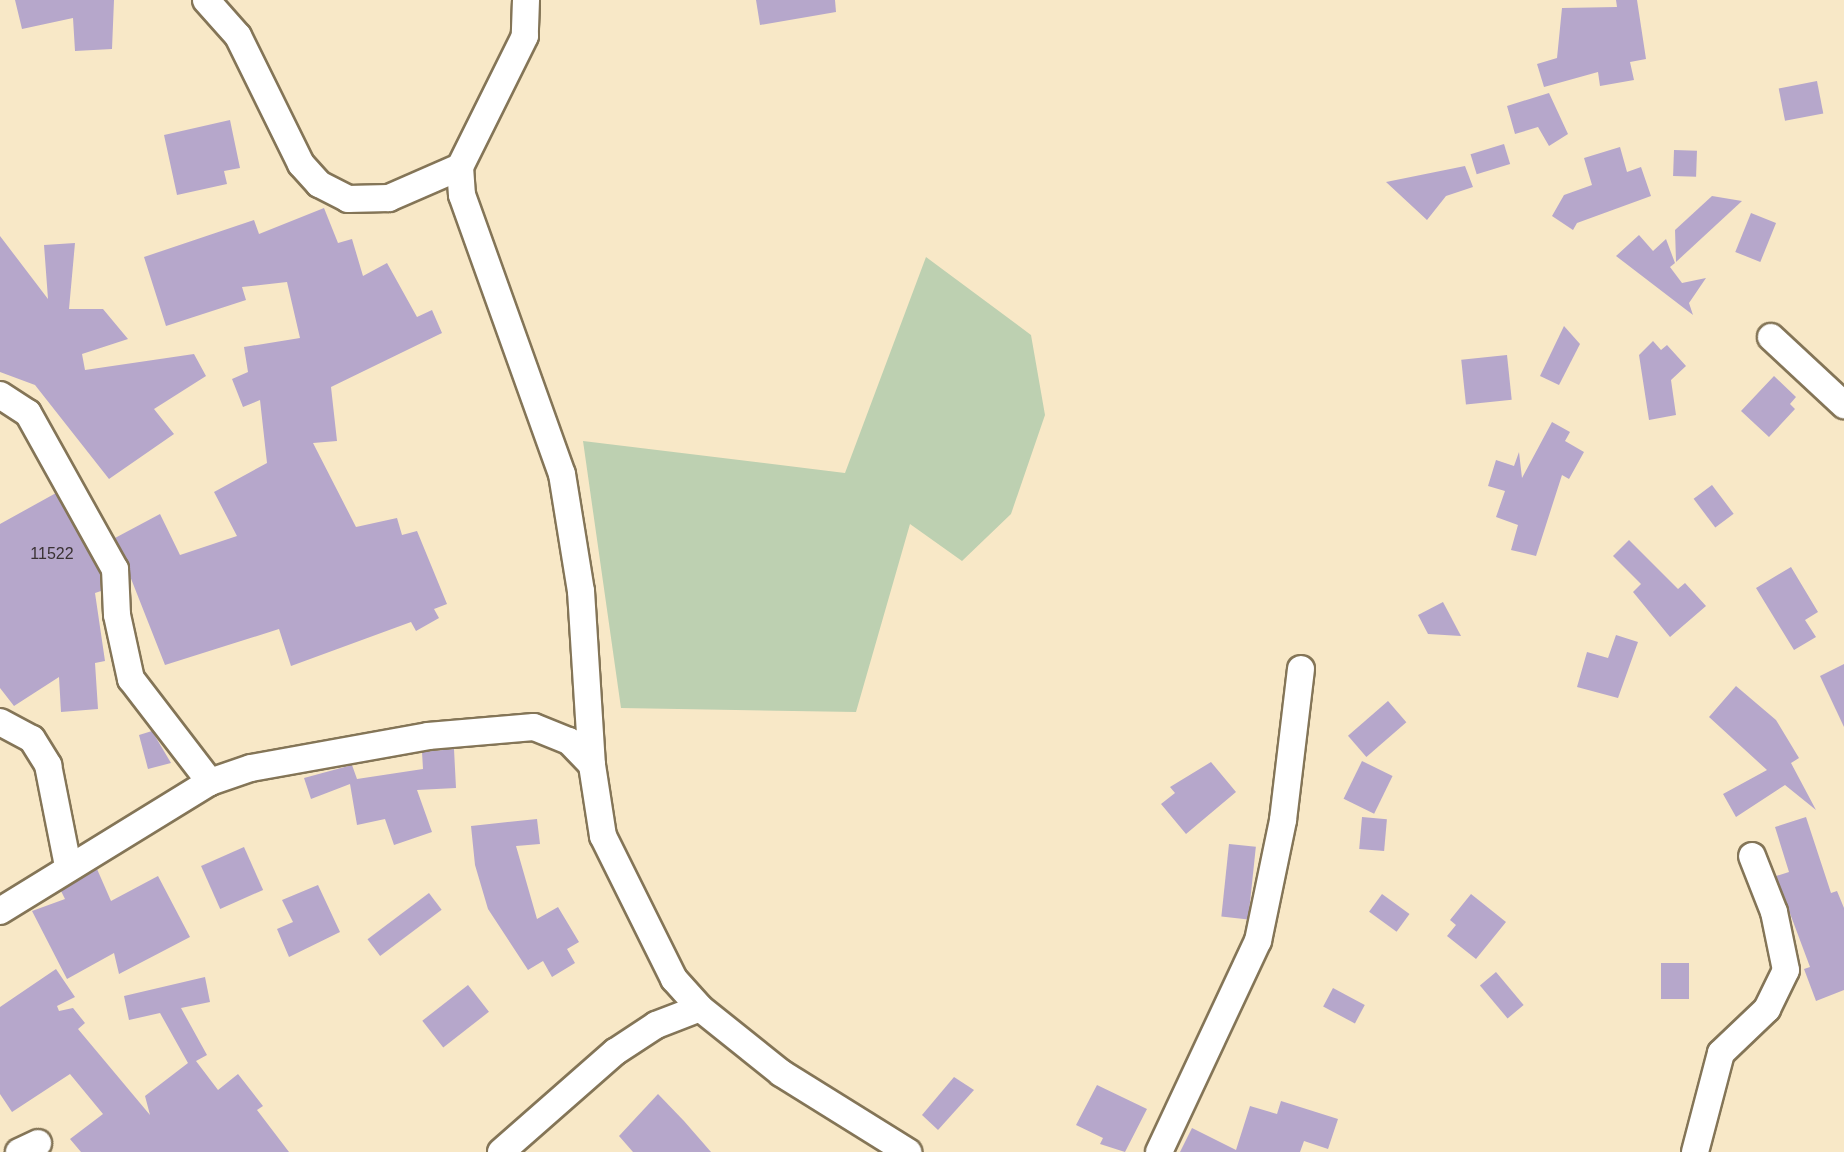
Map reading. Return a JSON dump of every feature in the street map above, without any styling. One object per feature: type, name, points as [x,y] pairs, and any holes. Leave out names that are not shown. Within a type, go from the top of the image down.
[{"type":"street","points":[[206,0],[238,36],[301,164],[319,184],[348,199],[390,198],[460,167]]},
{"type":"street","points":[[526,0],[525,36],[460,167],[462,195],[562,474],[581,591],[592,765],[603,836],[656,952],[700,1008],[781,1073],[908,1152]]},
{"type":"street","points":[[1771,337],[1844,405]]},
{"type":"street","points":[[0,395],[28,413],[115,569],[117,615],[131,679],[210,782]]},
{"type":"street","points":[[1159,1152],[1258,940],[1283,820],[1301,669]]},
{"type":"street","points":[[0,722],[32,739],[48,765],[68,866]]},
{"type":"street","points":[[0,910],[68,866],[210,782],[251,768],[491,728],[534,727],[569,741],[592,765]]},
{"type":"street","points":[[1695,1152],[1721,1053],[1767,1008],[1786,970],[1774,912],[1752,856]]},
{"type":"street","points":[[501,1152],[615,1052],[656,1025],[700,1008]]},
{"type":"green space","points":[[926,257],[1031,335],[1045,415],[1011,514],[962,561],[910,524],[856,712],[621,708],[583,441],[845,473]]},
{"type":"building","points":[[15,0],[114,0],[112,49],[75,51],[73,18],[22,29]]},
{"type":"building","points":[[756,0],[835,0],[836,12],[760,25]]},
{"type":"building","points":[[1616,0],[1637,0],[1646,59],[1630,62],[1634,80],[1600,86],[1598,72],[1544,87],[1537,64],[1557,58],[1562,8],[1617,7]]},
{"type":"building","points":[[1817,81],[1823,113],[1785,121],[1779,88]]},
{"type":"building","points":[[1549,93],[1568,134],[1549,146],[1538,127],[1515,134],[1507,106]]},
{"type":"building","points":[[230,120],[240,168],[224,171],[227,184],[177,195],[164,135]]},
{"type":"building","points":[[1504,144],[1510,164],[1477,174],[1471,154]]},
{"type":"building","points":[[1620,147],[1627,172],[1641,167],[1651,196],[1577,223],[1573,230],[1552,216],[1564,195],[1592,185],[1584,158]]},
{"type":"building","points":[[1674,150],[1697,151],[1696,177],[1673,176]]},
{"type":"building","points":[[1465,166],[1473,187],[1446,196],[1427,220],[1386,182]]},
{"type":"building","points":[[1712,196],[1742,201],[1676,262],[1675,230]]},
{"type":"building","points":[[324,208],[338,243],[352,239],[363,276],[387,263],[417,317],[432,310],[442,333],[331,387],[337,441],[313,443],[356,527],[397,518],[402,535],[417,531],[447,604],[434,609],[439,618],[416,631],[411,622],[291,666],[279,629],[165,665],[115,538],[160,514],[180,555],[237,536],[214,492],[267,463],[260,400],[243,407],[232,379],[248,372],[244,347],[300,338],[287,282],[242,287],[246,300],[166,326],[144,257],[254,220],[259,234]]},
{"type":"building","points":[[1751,213],[1776,223],[1760,262],[1735,252]]},
{"type":"building","points":[[1639,235],[1653,251],[1666,239],[1675,263],[1670,267],[1682,283],[1706,278],[1689,303],[1693,315],[1616,256]]},
{"type":"building","points":[[0,236],[48,299],[44,245],[75,243],[69,309],[103,309],[128,339],[82,354],[85,370],[194,354],[206,376],[154,409],[174,434],[109,479],[35,385],[0,372]]},
{"type":"building","points":[[1564,326],[1580,344],[1559,385],[1540,376]]},
{"type":"building","points":[[1653,341],[1661,350],[1667,345],[1686,366],[1671,380],[1676,415],[1649,420],[1639,355]]},
{"type":"building","points":[[1507,355],[1512,400],[1466,405],[1461,360]]},
{"type":"building","points":[[1774,376],[1796,397],[1790,404],[1795,409],[1769,437],[1741,411]]},
{"type":"building","points":[[1552,422],[1570,432],[1565,441],[1584,452],[1569,479],[1562,475],[1536,556],[1511,550],[1518,525],[1496,517],[1505,491],[1488,486],[1496,460],[1514,466],[1519,452],[1522,478]]},
{"type":"building","points":[[1712,485],[1734,514],[1715,528],[1694,499]]},
{"type":"building","points":[[56,493],[100,573],[101,591],[95,593],[105,661],[95,663],[98,709],[61,712],[59,677],[14,706],[0,688],[0,524]]},
{"type":"building","points":[[1629,540],[1678,589],[1685,583],[1706,606],[1670,637],[1633,592],[1641,584],[1613,556]]},
{"type":"building","points":[[1791,567],[1818,612],[1805,620],[1816,637],[1794,650],[1756,588]]},
{"type":"building","points":[[1443,602],[1461,636],[1428,634],[1418,615]]},
{"type":"building","points":[[1616,635],[1638,642],[1618,698],[1577,687],[1587,652],[1608,658]]},
{"type":"building","points":[[1844,664],[1844,727],[1820,676]]},
{"type":"building","points":[[1736,686],[1776,720],[1799,758],[1791,763],[1816,810],[1785,785],[1736,817],[1723,794],[1767,770],[1709,717]]},
{"type":"building","points":[[1388,701],[1406,722],[1366,757],[1348,736]]},
{"type":"building","points":[[152,731],[171,763],[148,769],[139,735]]},
{"type":"building","points":[[454,749],[456,788],[417,790],[432,832],[394,845],[385,819],[357,825],[350,784],[311,799],[304,778],[352,765],[357,779],[423,769],[422,752]]},
{"type":"building","points":[[1362,761],[1393,776],[1374,814],[1344,799]]},
{"type":"building","points":[[1211,762],[1236,792],[1186,834],[1161,804],[1175,793],[1170,787]]},
{"type":"building","points":[[1362,817],[1387,819],[1384,851],[1359,849]]},
{"type":"building","points":[[1806,817],[1831,893],[1837,891],[1844,908],[1844,990],[1816,1001],[1804,969],[1810,967],[1776,876],[1789,872],[1775,827]]},
{"type":"building","points":[[537,819],[540,844],[516,846],[537,919],[558,907],[579,942],[567,949],[575,963],[552,977],[543,961],[528,970],[488,909],[475,865],[471,826]]},
{"type":"building","points":[[1229,844],[1256,847],[1248,919],[1221,917]]},
{"type":"building","points":[[244,847],[263,890],[220,909],[201,866]]},
{"type":"building","points":[[97,869],[111,901],[158,876],[190,937],[119,974],[114,953],[67,979],[32,911],[65,899],[61,891]]},
{"type":"building","points":[[318,885],[340,932],[289,957],[277,929],[293,922],[282,900]]},
{"type":"building","points":[[429,893],[442,910],[380,956],[368,939]]},
{"type":"building","points":[[1382,894],[1410,914],[1397,932],[1369,912]]},
{"type":"building","points":[[1471,894],[1506,922],[1476,959],[1447,936],[1456,925],[1450,920]]},
{"type":"building","points":[[1661,963],[1689,963],[1689,999],[1661,999]]},
{"type":"building","points":[[56,969],[75,997],[57,1006],[59,1011],[73,1008],[85,1023],[78,1029],[150,1115],[145,1096],[188,1063],[160,1013],[129,1020],[124,996],[205,977],[210,1002],[181,1008],[207,1055],[196,1061],[218,1090],[238,1074],[263,1106],[257,1110],[289,1152],[81,1152],[70,1139],[103,1114],[70,1074],[12,1112],[0,1094],[0,1007]]},
{"type":"building","points":[[1496,972],[1524,1005],[1508,1018],[1480,985]]},
{"type":"building","points":[[468,985],[489,1012],[443,1048],[422,1021]]},
{"type":"building","points":[[1333,988],[1365,1005],[1355,1023],[1323,1007]]},
{"type":"building","points":[[954,1077],[974,1090],[938,1130],[922,1115]]},
{"type":"building","points":[[1097,1085],[1147,1109],[1125,1152],[1100,1144],[1103,1138],[1076,1125]]},
{"type":"building","points":[[658,1094],[711,1152],[633,1152],[619,1136]]},
{"type":"building","points":[[1281,1101],[1338,1119],[1328,1149],[1304,1141],[1300,1152],[1180,1152],[1192,1128],[1236,1150],[1250,1106],[1277,1114]]}]
